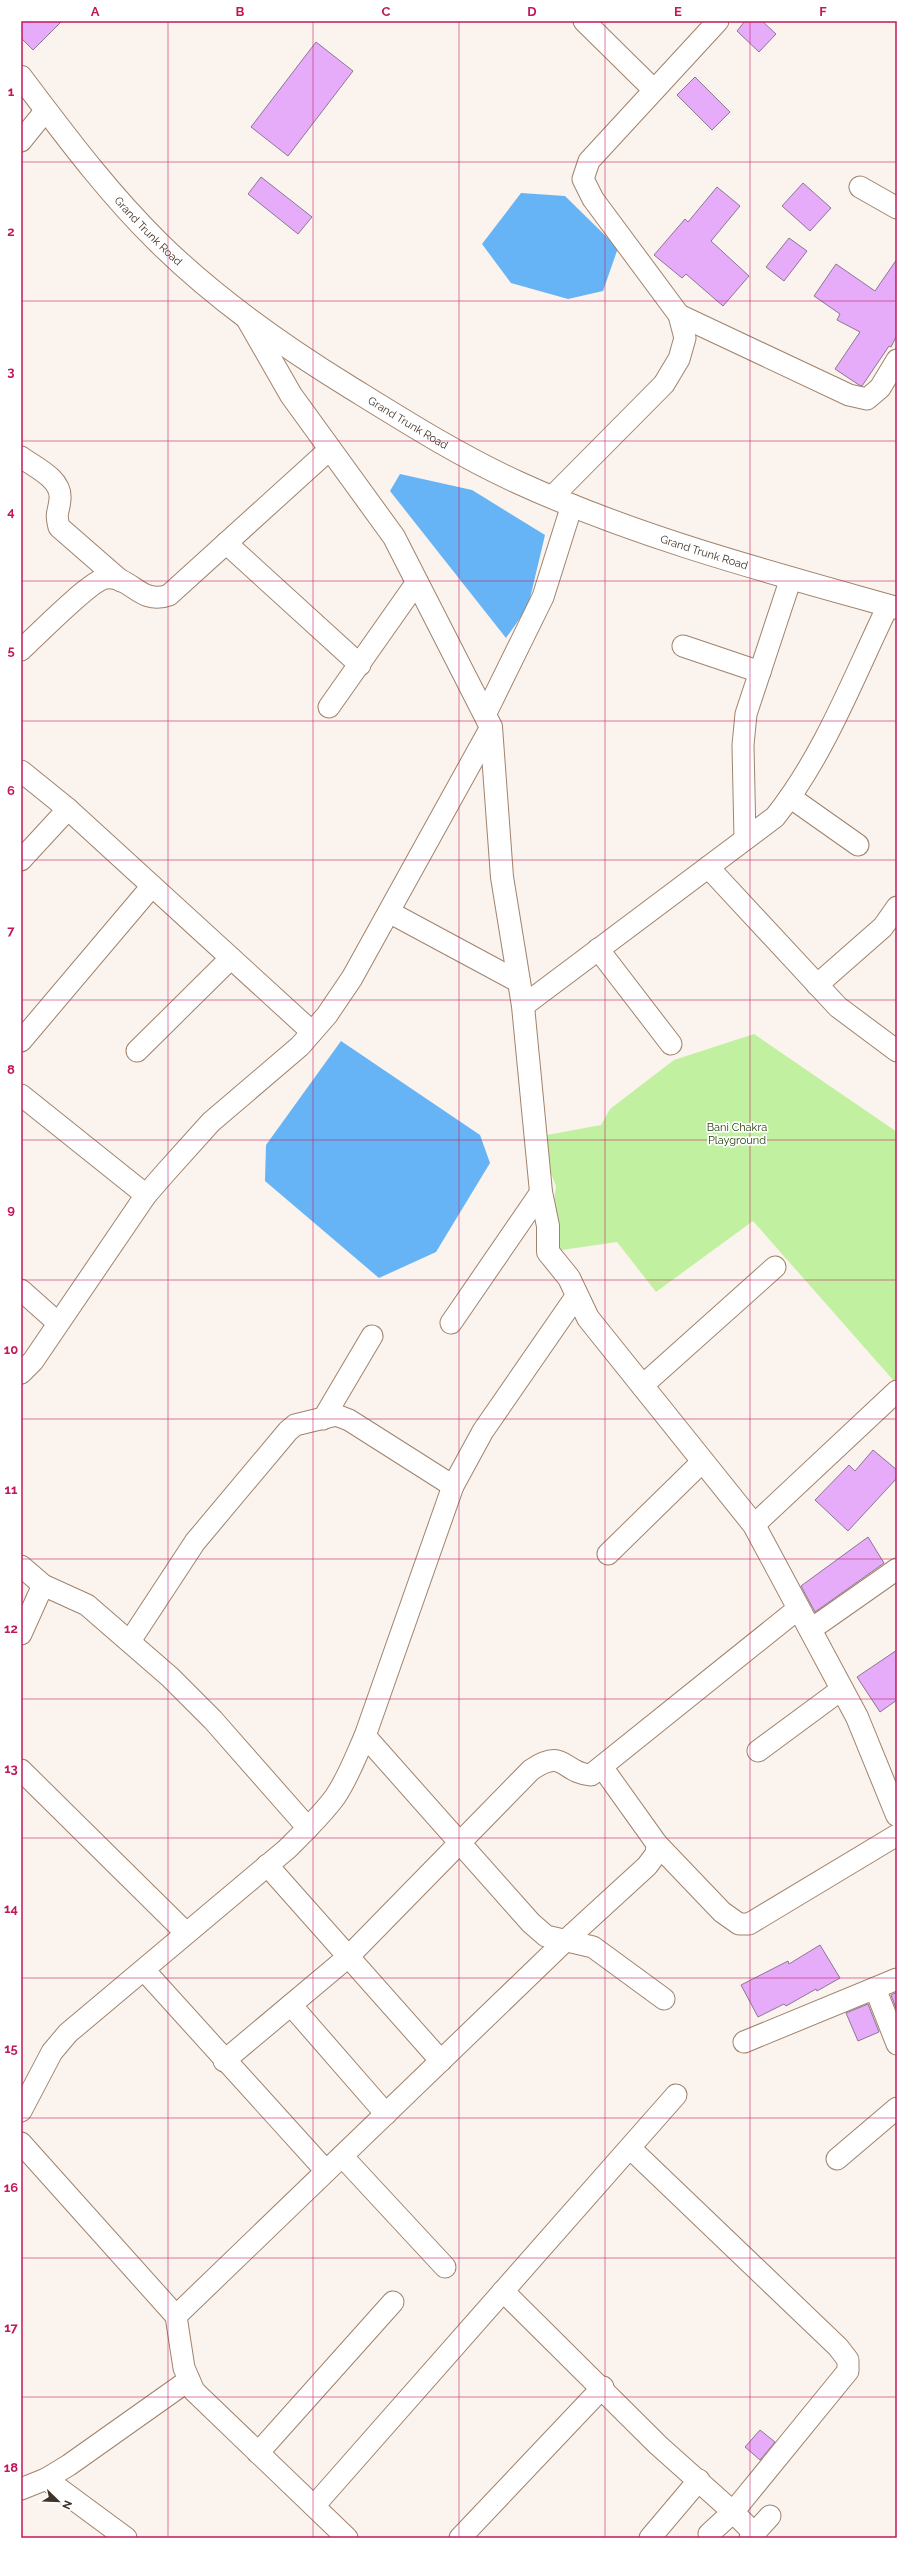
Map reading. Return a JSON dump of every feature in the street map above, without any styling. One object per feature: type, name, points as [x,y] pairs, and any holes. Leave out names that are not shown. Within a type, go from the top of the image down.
[{"type":"street","points":[[584,21],[654,90]]},
{"type":"street","points":[[21,1373],[33,1361],[146,1195],[211,1122],[300,1046],[328,1015],[352,978],[389,912],[488,721],[543,597],[562,501],[664,384],[679,360],[684,338],[679,315],[593,199],[583,179],[589,161],[718,21]]},
{"type":"street","name":"Grand Trunk Road","points":[[21,77],[90,169],[129,212],[160,244],[248,320],[310,362],[452,449],[517,482],[562,501],[662,538],[791,578],[893,607]]},
{"type":"street","points":[[21,141],[46,110]]},
{"type":"street","points":[[860,187],[897,208]]},
{"type":"street","points":[[679,315],[849,395],[867,399],[880,388],[897,360]]},
{"type":"street","points":[[248,320],[291,395],[394,537],[488,721],[502,877],[523,1006],[541,1192],[548,1226],[548,1252],[569,1278],[588,1318],[754,1525],[857,1717],[897,1815]]},
{"type":"street","points":[[21,457],[54,481],[60,489],[60,501],[55,514],[58,527],[121,581],[144,595],[158,599],[168,595],[330,449]]},
{"type":"street","points":[[226,543],[360,665]]},
{"type":"street","points":[[21,650],[91,586],[106,578],[121,581]]},
{"type":"street","points":[[745,839],[743,745],[746,714],[791,578]]},
{"type":"street","points":[[329,707],[417,582]]},
{"type":"street","points":[[523,1006],[775,817],[790,797],[815,755],[893,607]]},
{"type":"street","points":[[683,646],[760,672]]},
{"type":"street","points":[[21,771],[68,809],[312,1032]]},
{"type":"street","points":[[790,797],[858,845]]},
{"type":"street","points":[[21,860],[68,809]]},
{"type":"street","points":[[708,867],[838,1007],[897,1051]]},
{"type":"street","points":[[21,1041],[152,886]]},
{"type":"street","points":[[389,912],[519,982]]},
{"type":"street","points":[[817,985],[884,927],[894,916]]},
{"type":"street","points":[[598,949],[671,1044]]},
{"type":"street","points":[[137,1051],[231,958]]},
{"type":"street","points":[[21,1095],[146,1195]]},
{"type":"street","points":[[451,1323],[541,1192]]},
{"type":"street","points":[[642,1386],[775,1267]]},
{"type":"street","points":[[21,1290],[58,1323]]},
{"type":"street","points":[[24,2098],[52,2052],[68,2033],[267,1865],[308,1828],[336,1796],[350,1772],[365,1736],[453,1486],[483,1431],[577,1295]]},
{"type":"street","points":[[323,1419],[372,1336]]},
{"type":"street","points":[[754,1525],[897,1391]]},
{"type":"street","points":[[130,1641],[195,1542],[288,1431],[295,1425],[323,1419],[336,1414],[453,1486]]},
{"type":"street","points":[[608,1554],[703,1461]]},
{"type":"street","points":[[21,1566],[43,1585],[87,1605],[130,1641],[191,1697],[308,1828]]},
{"type":"street","points":[[810,1630],[897,1569]]},
{"type":"street","points":[[21,1634],[43,1585]]},
{"type":"street","points":[[224,2061],[348,1957],[531,1770],[546,1760],[564,1763],[580,1774],[591,1775],[798,1608]]},
{"type":"street","points":[[758,1751],[842,1689]]},
{"type":"street","points":[[365,1736],[531,1923],[546,1936],[564,1942],[593,1947],[664,1999]]},
{"type":"street","points":[[602,1767],[657,1844],[722,1912],[740,1924],[749,1924],[897,1836]]},
{"type":"street","points":[[21,1770],[186,1934]]},
{"type":"street","points":[[176,2316],[564,1942],[647,1866],[656,1854],[657,1844]]},
{"type":"street","points":[[267,1865],[441,2061]]},
{"type":"street","points":[[144,1970],[224,2061],[326,2171]]},
{"type":"street","points":[[744,2042],[897,1979]]},
{"type":"street","points":[[875,1988],[897,2044]]},
{"type":"street","points":[[291,2005],[386,2114]]},
{"type":"street","points":[[314,2506],[676,2095]]},
{"type":"street","points":[[837,2159],[897,2108]]},
{"type":"street","points":[[21,2143],[176,2316],[178,2338],[184,2368],[194,2391],[347,2538]]},
{"type":"street","points":[[630,2148],[838,2347],[848,2360],[848,2370],[733,2512],[709,2534]]},
{"type":"street","points":[[342,2156],[445,2268]]},
{"type":"street","points":[[503,2292],[602,2387],[658,2445],[699,2480],[733,2512],[752,2536],[770,2516]]},
{"type":"street","points":[[258,2453],[393,2302]]},
{"type":"street","points":[[21,2490],[46,2479],[189,2380]]},
{"type":"street","points":[[460,2538],[602,2387]]},
{"type":"street","points":[[46,2479],[126,2538]]},
{"type":"street","points":[[650,2538],[699,2480]]},
{"type":"green space","name":"Bani Chakra Playground","points":[[754,1034],[897,1132],[897,1378],[894,1381],[753,1221],[656,1292],[617,1242],[548,1252],[556,1186],[536,1137],[601,1125],[610,1109],[674,1060]]},
{"type":"water","points":[[521,193],[565,196],[618,248],[603,291],[568,299],[511,283],[482,244]]},
{"type":"water","points":[[400,474],[472,490],[545,535],[528,607],[506,638],[390,491]]},
{"type":"water","points":[[341,1041],[480,1135],[490,1163],[436,1252],[379,1278],[265,1181],[266,1145]]},
{"type":"building","points":[[21,21],[62,21],[33,50],[21,38]]},
{"type":"building","points":[[745,21],[762,21],[776,34],[759,52],[737,31]]},
{"type":"building","points":[[316,42],[353,71],[288,156],[251,127]]},
{"type":"building","points":[[695,77],[730,112],[712,130],[677,95]]},
{"type":"building","points":[[261,177],[312,217],[298,234],[248,194]]},
{"type":"building","points":[[803,183],[831,208],[810,231],[782,206]]},
{"type":"building","points":[[717,187],[740,206],[711,241],[749,276],[723,306],[686,274],[682,278],[654,255],[685,219],[688,222]]},
{"type":"building","points":[[789,238],[807,251],[784,281],[766,267]]},
{"type":"building","points":[[897,259],[897,335],[891,347],[889,346],[862,386],[835,369],[860,332],[837,320],[840,314],[814,296],[836,264],[875,291]]},
{"type":"building","points":[[873,1450],[897,1470],[897,1478],[848,1531],[815,1500],[849,1465],[855,1471]]},
{"type":"building","points":[[868,1537],[884,1563],[815,1612],[801,1586]]},
{"type":"building","points":[[897,1650],[897,1700],[880,1712],[857,1677]]},
{"type":"building","points":[[820,1945],[840,1978],[817,1991],[816,1989],[786,2006],[784,2004],[758,2017],[741,1985],[788,1961],[789,1964]]},
{"type":"building","points":[[897,1992],[897,2011],[891,1995]]},
{"type":"building","points":[[868,2004],[879,2032],[858,2041],[846,2013]]},
{"type":"building","points":[[760,2430],[775,2442],[760,2460],[745,2447]]}]
